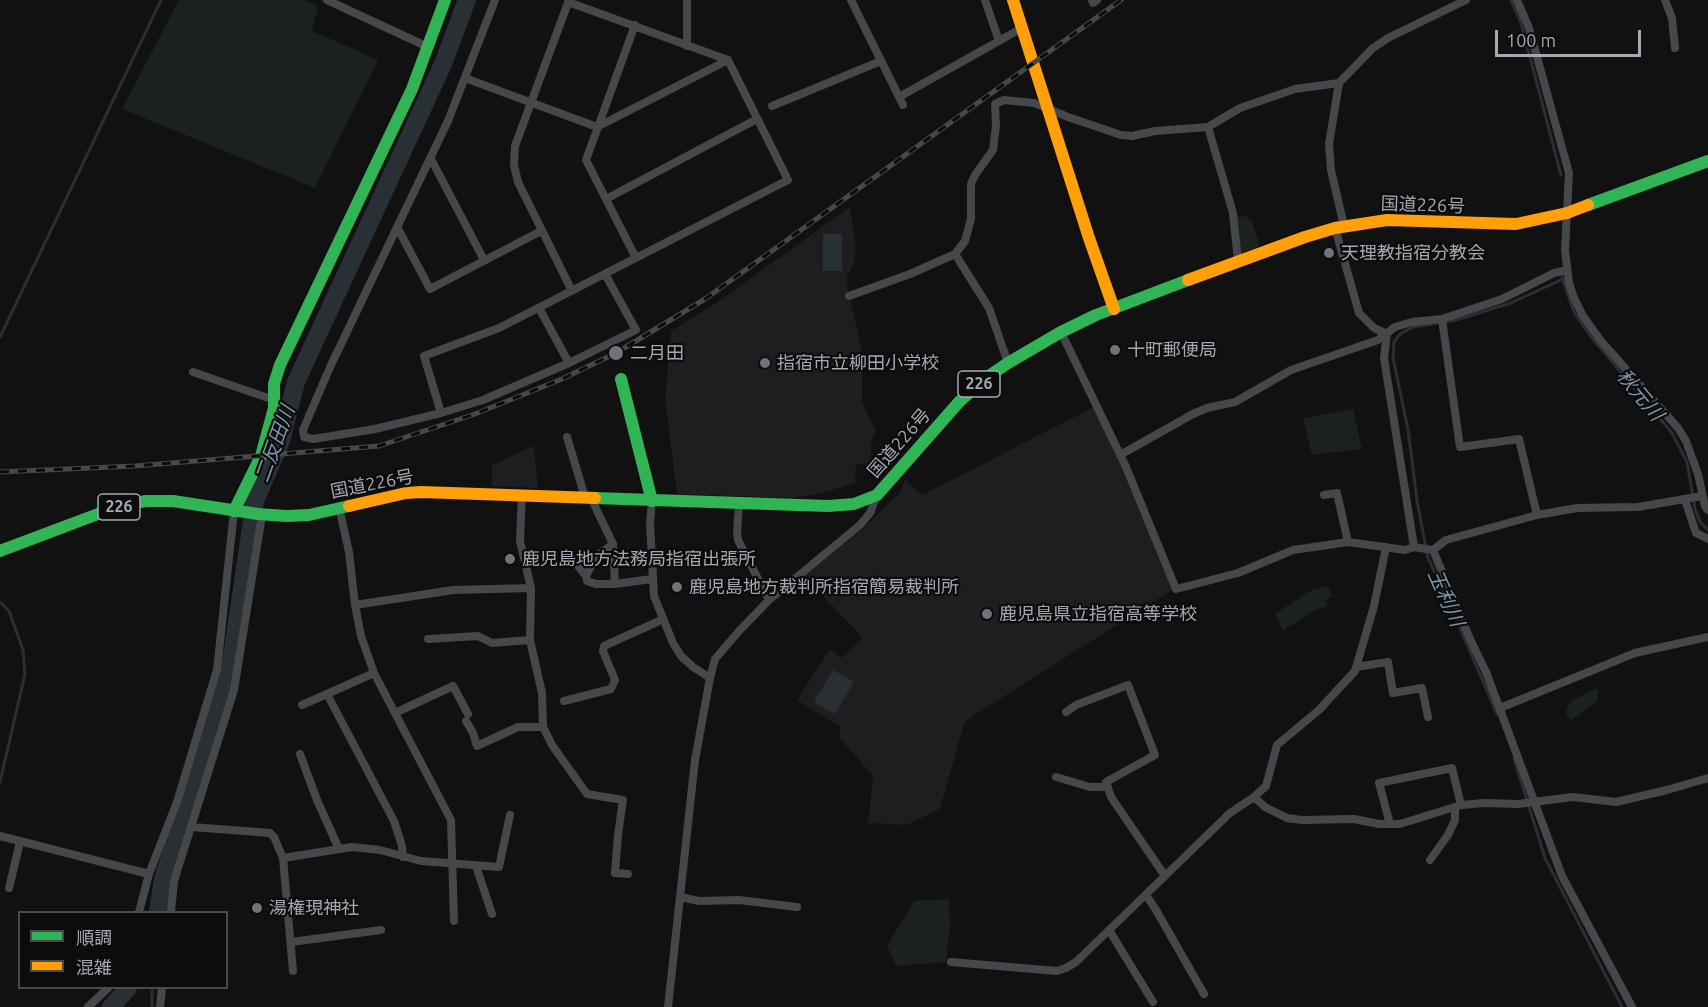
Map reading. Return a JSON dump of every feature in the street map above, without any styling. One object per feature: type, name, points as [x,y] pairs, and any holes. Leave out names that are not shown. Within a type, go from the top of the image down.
[{"type":"main road","points":[[239,511],[270,427],[274,384],[280,365],[412,89],[445,0]]},
{"type":"main road","points":[[1013,0],[1114,309]]},
{"type":"main road","name":"国道226号","points":[[0,551],[98,514],[128,504],[146,501],[172,501],[260,514],[309,515],[406,493],[421,492],[522,494],[739,504],[828,506],[854,504],[877,495],[959,402],[983,380],[1061,332],[1114,309],[1238,261],[1340,227],[1408,219],[1473,224],[1515,224],[1567,213],[1708,161]]},
{"type":"main road","points":[[621,379],[652,501]]},
{"type":"street","points":[[327,0],[428,47]]},
{"type":"street","points":[[495,0],[431,159],[331,365],[303,430],[304,437],[313,439],[375,429],[483,400],[569,363],[636,330],[605,274]]},
{"type":"street","points":[[687,0],[687,46]]},
{"type":"street","points":[[851,0],[901,101],[1022,28]]},
{"type":"street","points":[[986,0],[999,41]]},
{"type":"street","points":[[1092,0],[1093,3],[1098,0]]},
{"type":"street","points":[[1387,334],[1374,328],[1359,313],[1340,227],[1329,144],[1339,83],[1373,48],[1388,38],[1466,0]]},
{"type":"street","points":[[1518,0],[1529,28],[1569,173],[1565,250],[1569,283],[1583,316],[1601,341],[1678,428],[1686,441],[1698,474],[1693,498],[1696,533],[1708,539]]},
{"type":"street","points":[[1665,0],[1671,18],[1675,48]]},
{"type":"street","points":[[441,413],[424,356],[499,328],[539,308],[788,180],[728,60],[568,1],[514,146],[514,165],[518,182],[572,291]]},
{"type":"street","points":[[635,25],[586,159],[636,258]]},
{"type":"street","points":[[465,78],[597,127],[728,60]]},
{"type":"street","points":[[772,106],[881,61]]},
{"type":"street","points":[[849,296],[910,274],[955,254],[965,242],[970,229],[971,184],[993,150],[996,126],[995,104],[1004,100],[1034,103],[1121,135],[1132,136],[1155,131],[1208,127],[1240,108],[1295,89],[1339,83]]},
{"type":"street","points":[[606,199],[757,119]]},
{"type":"street","points":[[1208,127],[1233,213],[1238,261]]},
{"type":"street","points":[[431,159],[484,260]]},
{"type":"street","points":[[398,227],[430,288],[542,231]]},
{"type":"street","points":[[955,254],[989,309],[1008,363]]},
{"type":"street","points":[[1120,455],[1193,414],[1207,408],[1235,402],[1292,370],[1378,340],[1395,327],[1412,322],[1442,321],[1502,299],[1554,273],[1566,270]]},
{"type":"street","points":[[539,308],[569,363]]},
{"type":"street","points":[[1442,321],[1460,447],[1519,439],[1537,515]]},
{"type":"street","points":[[1061,332],[1120,455],[1176,589],[1238,573],[1284,552],[1348,543],[1405,550],[1414,547],[1433,550],[1446,540],[1537,515],[1577,508],[1638,507],[1693,498],[1708,510]]},
{"type":"street","points":[[1387,334],[1384,358],[1414,547]]},
{"type":"street","points":[[193,372],[274,400]]},
{"type":"street","points":[[567,437],[588,498],[613,544],[615,584]]},
{"type":"street","points":[[1324,495],[1337,493],[1348,543]]},
{"type":"street","points":[[522,494],[520,541],[531,588],[530,640],[542,693],[543,727],[552,745],[587,794],[624,800],[615,873],[628,874]]},
{"type":"street","points":[[668,1007],[696,760],[715,659],[770,600],[860,525],[870,513],[877,495]]},
{"type":"street","points":[[652,501],[650,523],[654,596],[673,643],[681,656],[710,678]]},
{"type":"street","points":[[739,504],[736,532],[738,540],[770,600]]},
{"type":"street","points":[[339,507],[349,552],[361,636],[374,673],[450,820],[454,921]]},
{"type":"street","points":[[139,911],[149,874],[177,802],[217,670],[239,511]]},
{"type":"street","points":[[171,911],[174,881],[234,690],[260,514]]},
{"type":"street","points":[[586,576],[596,556],[613,544]]},
{"type":"street","points":[[951,962],[1057,970],[1076,962],[1230,813],[1266,786],[1277,745],[1319,710],[1356,667],[1374,606],[1386,547]]},
{"type":"street","points":[[1433,550],[1486,672],[1562,876],[1632,1007]]},
{"type":"street","points":[[574,561],[586,576],[587,581],[596,584],[652,579]]},
{"type":"street","points":[[355,605],[453,590],[531,588]]},
{"type":"street","points":[[564,701],[611,688],[615,680],[603,651],[604,646],[663,618]]},
{"type":"street","points":[[428,639],[478,636],[492,643],[530,640]]},
{"type":"street","points":[[1500,708],[1635,653],[1708,637]]},
{"type":"street","points":[[1356,667],[1388,662],[1393,693],[1422,688],[1428,717]]},
{"type":"street","points":[[302,705],[374,673]]},
{"type":"street","points":[[1066,712],[1076,705],[1128,685],[1155,755],[1106,782],[1111,797],[1165,876]]},
{"type":"street","points":[[394,713],[453,686],[477,746],[518,727],[543,727]]},
{"type":"street","points":[[327,694],[394,821],[403,857]]},
{"type":"street","points":[[300,754],[317,801],[339,849]]},
{"type":"street","points":[[1390,824],[1379,783],[1452,768],[1458,806],[1455,820],[1431,860]]},
{"type":"street","points":[[1056,777],[1090,787],[1108,787]]},
{"type":"street","points":[[1254,797],[1265,807],[1287,818],[1354,819],[1400,824],[1458,806],[1484,803],[1518,804],[1573,797],[1616,802],[1708,778]]},
{"type":"street","points":[[283,858],[339,849],[368,848],[403,857],[452,864],[499,867],[510,815]]},
{"type":"street","points":[[192,827],[270,833],[274,837],[283,858],[293,971]]},
{"type":"street","points":[[0,836],[149,874]]},
{"type":"street","points":[[9,888],[20,842]]},
{"type":"street","points":[[476,866],[492,914]]},
{"type":"street","points":[[1146,895],[1204,994]]},
{"type":"street","points":[[680,897],[699,901],[739,900],[797,907]]},
{"type":"street","points":[[291,942],[381,930]]},
{"type":"street","points":[[1109,930],[1153,1002]]},
{"type":"street","points":[[88,1007],[106,989]]},
{"type":"street","points":[[160,1007],[162,989]]},
{"type":"shaded area","points":[[179,0],[304,0],[318,6],[312,31],[378,60],[315,188],[122,109]]},
{"type":"shaded area","name":"指宿市立柳田小学校","points":[[850,207],[856,247],[847,283],[862,351],[862,402],[876,431],[872,439],[870,465],[856,464],[855,483],[814,495],[791,498],[677,494],[665,399],[671,331],[716,303]]},
{"type":"shaded area","points":[[1246,216],[1252,222],[1260,246],[1240,254],[1236,217]]},
{"type":"shaded area","points":[[823,234],[842,234],[842,271],[823,271]]},
{"type":"shaded area","name":"鹿児島県立指宿高等学校","points":[[1094,407],[1124,467],[1172,590],[970,718],[964,724],[940,809],[907,825],[868,823],[873,776],[839,737],[840,727],[797,700],[830,649],[841,658],[863,638],[804,576],[865,527],[900,492],[905,479],[922,495]]},
{"type":"shaded area","points":[[1353,409],[1362,449],[1312,455],[1303,418]]},
{"type":"shaded area","points":[[534,446],[538,488],[492,486],[492,465]]},
{"type":"shaded area","points":[[1328,586],[1332,596],[1325,600],[1328,606],[1311,612],[1283,631],[1275,614],[1310,591]]},
{"type":"shaded area","points":[[833,670],[854,682],[835,714],[814,702]]},
{"type":"shaded area","points":[[1597,688],[1598,701],[1570,721],[1566,712],[1571,701]]},
{"type":"shaded area","points":[[949,899],[950,926],[946,962],[896,966],[887,946],[914,901]]},
{"type":"waterway","points":[[0,337],[161,0]]},
{"type":"waterway","name":"二反田川","points":[[158,911],[163,879],[229,676],[255,501],[281,441],[296,382],[443,64],[467,0]]},
{"type":"waterway","name":"秋元川","points":[[1511,0],[1521,23],[1561,175]]},
{"type":"waterway","name":"秋元川","points":[[1562,277],[1574,312],[1592,338],[1672,433],[1687,462],[1695,509],[1700,522],[1708,530]]},
{"type":"waterway","name":"玉利川","points":[[1497,714],[1428,558],[1417,501],[1408,429],[1393,358],[1394,342],[1400,334],[1413,327],[1456,320],[1511,303],[1563,279]]},
{"type":"waterway","points":[[0,602],[9,611],[23,650],[25,674],[0,782]]},
{"type":"waterway","name":"玉利川","points":[[1514,759],[1545,858],[1622,1007]]},
{"type":"waterway","name":"二反田川","points":[[111,1007],[127,989]]},
{"type":"waterway","points":[[152,989],[152,1007]]},
{"type":"railway","points":[[0,472],[135,466],[379,446],[475,414],[562,379],[616,353],[705,299],[1121,0]]},
{"type":"traffic: fast","points":[[234,511],[261,456],[274,408],[274,384],[280,365],[412,89],[445,0]]},
{"type":"traffic: fast","points":[[1588,205],[1708,161]]},
{"type":"traffic: fast","points":[[595,498],[828,506],[854,504],[877,495],[959,402],[983,380],[1008,363],[1061,332],[1096,315],[1188,280]]},
{"type":"traffic: fast","points":[[621,379],[652,501]]},
{"type":"traffic: fast","points":[[0,551],[98,514],[128,504],[146,501],[173,501],[286,516],[309,515],[349,506]]},
{"type":"traffic: slow","points":[[1013,0],[1114,309]]},
{"type":"traffic: slow","points":[[1188,280],[1335,228],[1387,220],[1516,224],[1567,213],[1588,205]]},
{"type":"traffic: slow","points":[[349,506],[406,493],[421,492],[595,498]]},
{"type":"place","name":"天理教指宿分教会","points":[[1329,253]]},
{"type":"place","name":"十町郵便局","points":[[1115,350]]},
{"type":"place","name":"二月田","points":[[616,353]]},
{"type":"place","name":"指宿市立柳田小学校","points":[[765,363]]},
{"type":"place","name":"鹿児島地方法務局指宿出張所","points":[[510,559]]},
{"type":"place","name":"鹿児島地方裁判所指宿簡易裁判所","points":[[677,587]]},
{"type":"place","name":"鹿児島県立指宿高等学校","points":[[987,614]]},
{"type":"place","name":"湯権現神社","points":[[257,908]]}]
